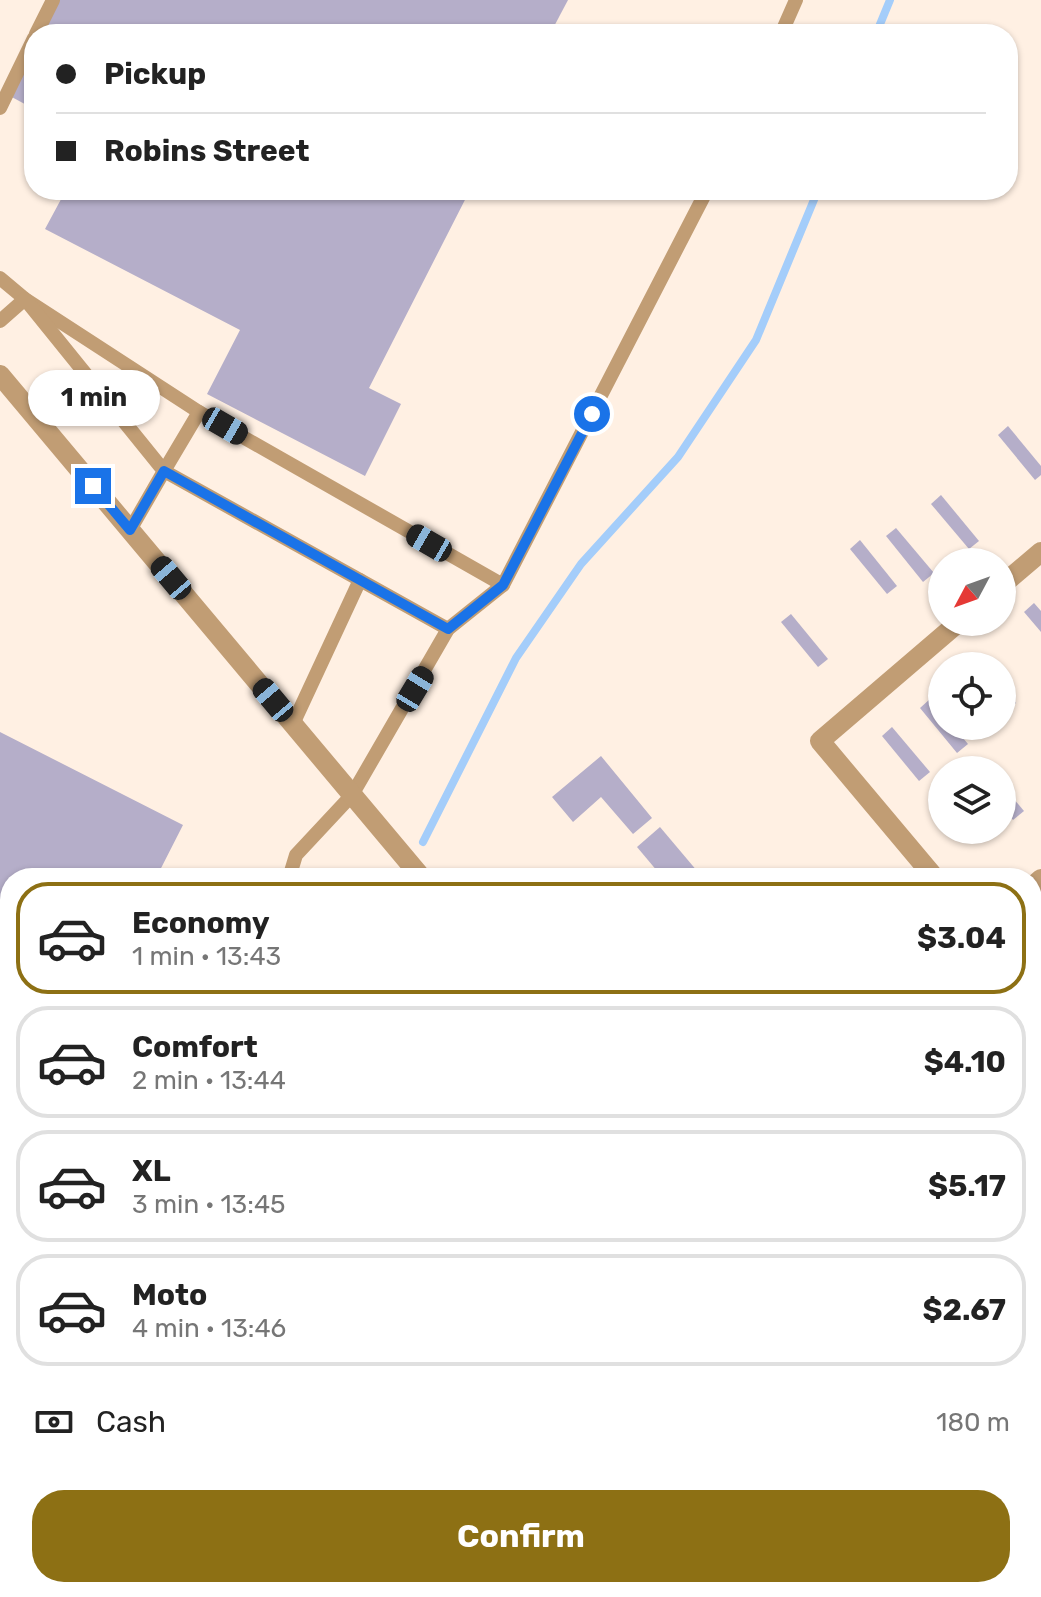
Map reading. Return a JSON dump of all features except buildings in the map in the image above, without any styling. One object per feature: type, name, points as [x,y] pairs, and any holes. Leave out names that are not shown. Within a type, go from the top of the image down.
[{"type":"street","points":[[0,375],[414,868]]},
{"type":"street","points":[[1016,573],[1041,552]]},
{"type":"street","points":[[927,868],[820,741],[943,636]]},
{"type":"lane","points":[[41,24],[53,0]]},
{"type":"lane","points":[[785,24],[796,0]]},
{"type":"lane","points":[[0,108],[24,59]]},
{"type":"lane","points":[[292,868],[296,855],[352,795],[448,629],[503,585],[702,200]]},
{"type":"lane","points":[[0,278],[25,299],[199,412],[503,585]]},
{"type":"lane","points":[[25,299],[164,471],[448,629]]},
{"type":"lane","points":[[0,321],[25,299]]},
{"type":"lane","points":[[130,530],[199,412]]},
{"type":"lane","points":[[293,724],[360,580]]},
{"type":"waterway","points":[[880,24],[890,0]]},
{"type":"waterway","points":[[423,842],[516,658],[581,564],[678,457],[756,340],[814,200]]},
{"type":"route","points":[[93,486],[130,530],[164,471],[448,629],[503,585],[592,414]]}]
